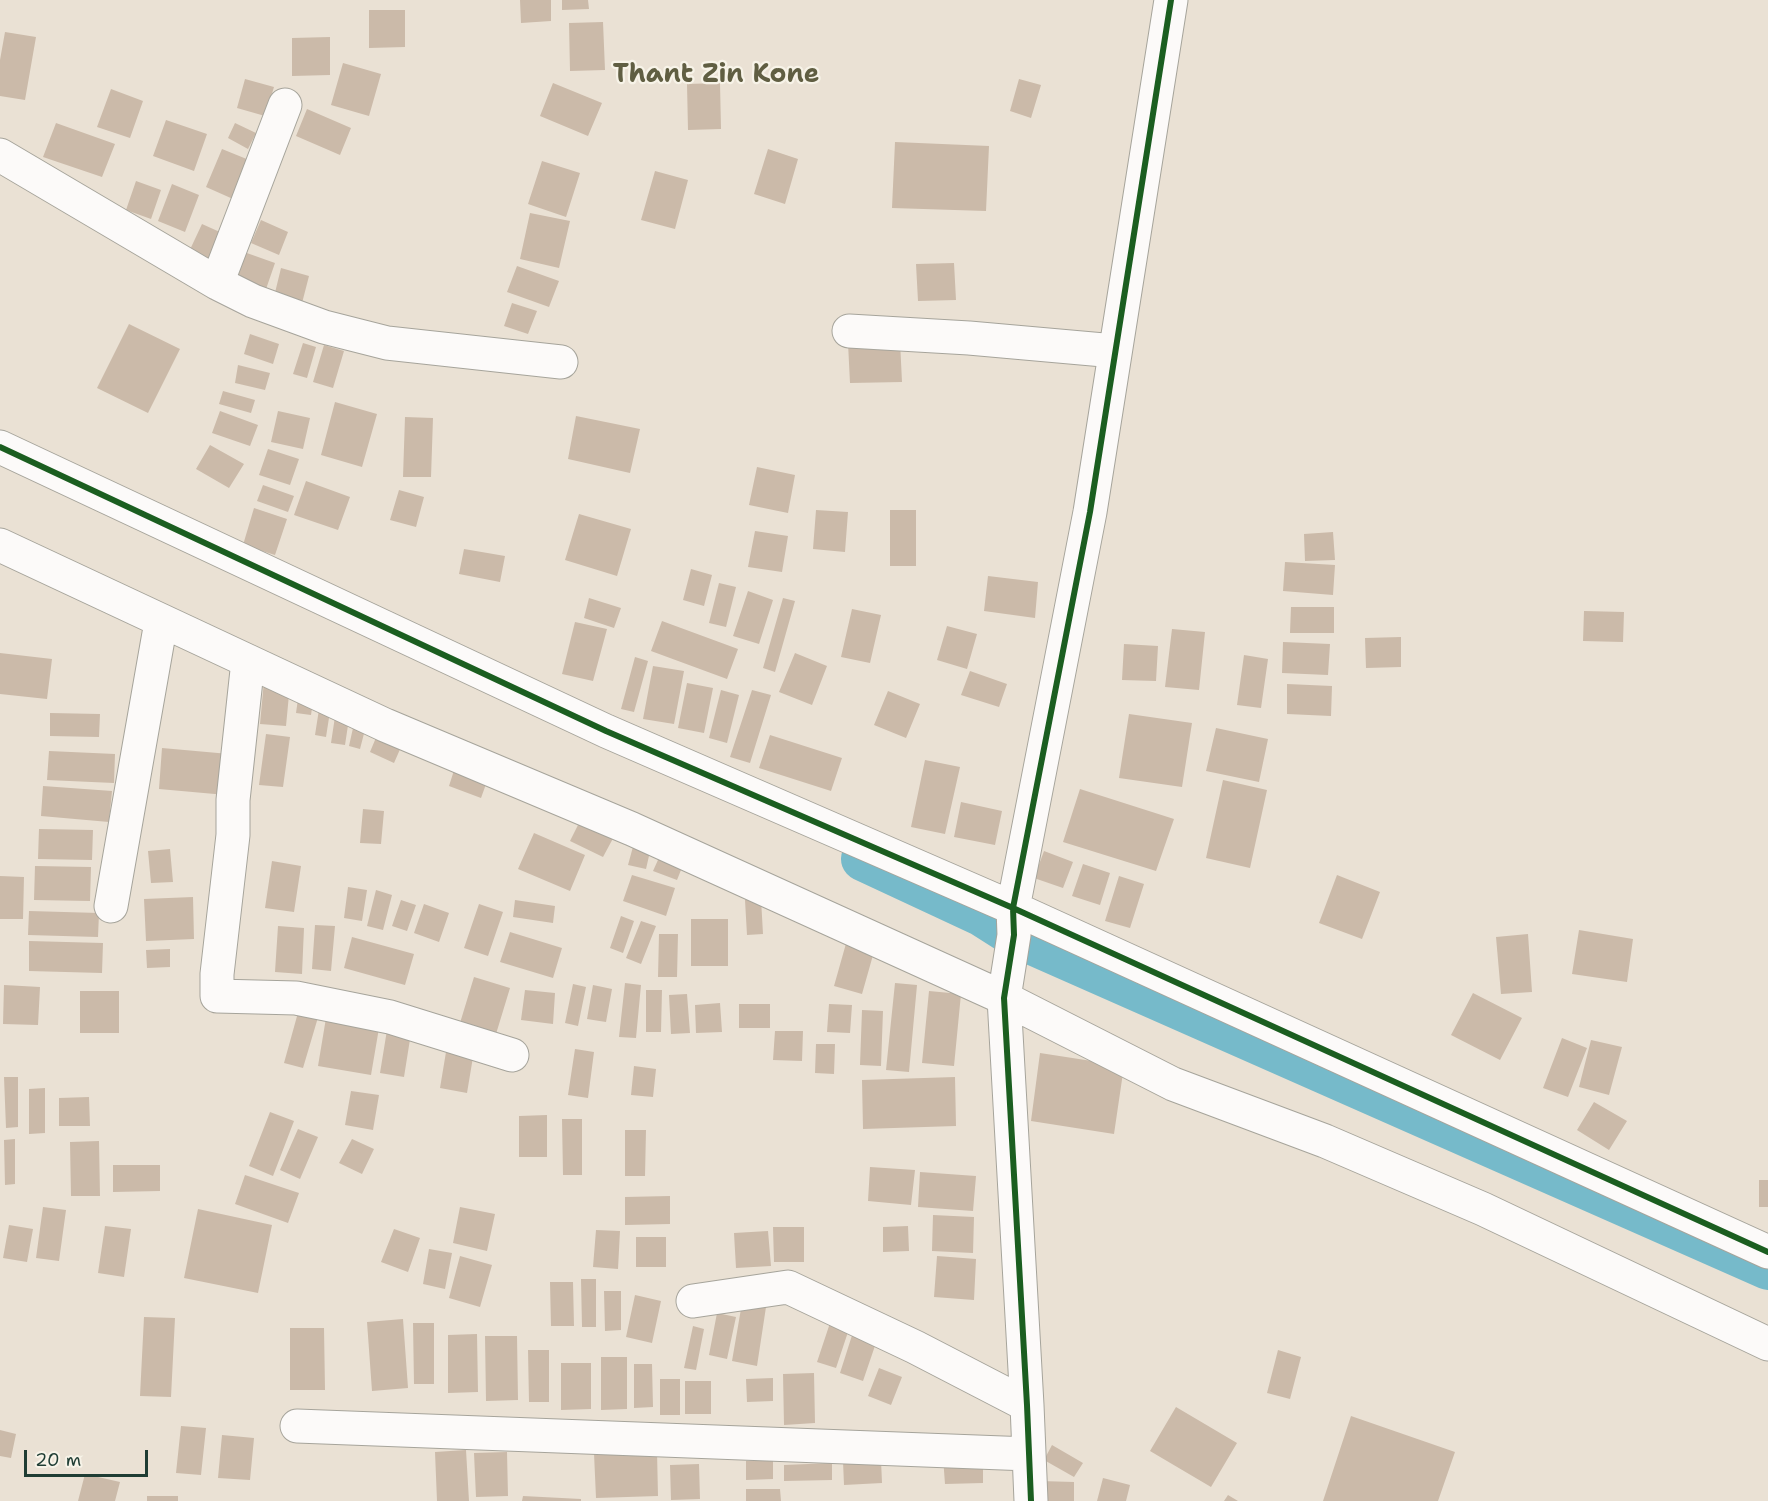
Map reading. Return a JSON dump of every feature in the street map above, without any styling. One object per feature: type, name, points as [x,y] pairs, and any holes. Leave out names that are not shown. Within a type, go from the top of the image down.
[{"type":"street","points":[[1030,1501],[1027,1406],[1004,998],[1014,935],[1013,908],[1090,512],[1170,0]]},
{"type":"street","points":[[217,283],[285,105]]},
{"type":"street","points":[[0,155],[217,283],[253,301],[324,327],[387,343],[561,362]]},
{"type":"street","points":[[849,331],[969,338],[1115,351]]},
{"type":"street","points":[[0,447],[606,731],[1013,908],[1768,1252]]},
{"type":"street","points":[[0,545],[385,725],[632,829],[1004,998],[1173,1084],[1324,1141],[1472,1204],[1768,1344]]},
{"type":"street","points":[[111,906],[161,622]]},
{"type":"street","points":[[248,661],[233,800],[233,835],[217,974],[217,996],[296,998],[390,1017],[512,1055]]},
{"type":"street","points":[[693,1301],[788,1287],[915,1347],[1027,1406]]},
{"type":"street","points":[[297,1426],[1029,1454]]},
{"type":"building","points":[[520,0],[551,0],[551,21],[521,23]]},
{"type":"building","points":[[562,0],[588,0],[589,9],[562,10]]},
{"type":"building","points":[[369,10],[405,10],[405,47],[369,48]]},
{"type":"building","points":[[603,22],[605,70],[570,71],[569,23]]},
{"type":"building","points":[[5,32],[36,37],[25,100],[0,96],[0,60]]},
{"type":"building","points":[[330,37],[330,75],[292,76],[292,38]]},
{"type":"building","points":[[343,63],[381,74],[369,116],[331,105]]},
{"type":"building","points":[[245,79],[274,87],[265,116],[237,108]]},
{"type":"building","points":[[1019,79],[1041,85],[1031,118],[1010,111]]},
{"type":"building","points":[[553,83],[602,103],[588,136],[540,116]]},
{"type":"building","points":[[720,83],[721,129],[688,130],[687,84]]},
{"type":"building","points":[[111,89],[143,101],[130,138],[97,127]]},
{"type":"building","points":[[307,109],[351,128],[340,155],[296,136]]},
{"type":"building","points":[[166,120],[207,134],[194,171],[153,156]]},
{"type":"building","points":[[56,123],[115,144],[102,177],[43,157]]},
{"type":"building","points":[[235,123],[256,133],[248,149],[228,138]]},
{"type":"building","points":[[895,142],[989,146],[986,211],[892,208]]},
{"type":"building","points":[[222,149],[259,164],[242,203],[206,187]]},
{"type":"building","points":[[768,149],[798,159],[785,204],[754,194]]},
{"type":"building","points":[[542,161],[580,173],[566,217],[528,204]]},
{"type":"building","points":[[655,171],[688,180],[675,229],[641,220]]},
{"type":"building","points":[[136,181],[161,190],[151,219],[126,210]]},
{"type":"building","points":[[172,184],[199,195],[185,232],[158,221]]},
{"type":"building","points":[[530,213],[570,221],[559,268],[520,259]]},
{"type":"building","points":[[261,220],[288,232],[279,255],[251,243]]},
{"type":"building","points":[[202,224],[231,237],[215,269],[187,256]]},
{"type":"building","points":[[244,252],[275,263],[265,292],[233,281]]},
{"type":"building","points":[[954,263],[956,300],[918,301],[916,264]]},
{"type":"building","points":[[517,266],[559,281],[549,307],[507,292]]},
{"type":"building","points":[[281,268],[309,276],[301,307],[273,301]]},
{"type":"building","points":[[512,303],[537,311],[528,334],[504,326]]},
{"type":"building","points":[[129,324],[180,349],[148,413],[97,388]]},
{"type":"building","points":[[250,334],[279,344],[273,364],[244,354]]},
{"type":"building","points":[[900,341],[902,382],[850,383],[848,343]]},
{"type":"building","points":[[303,343],[316,347],[307,378],[293,374]]},
{"type":"building","points":[[324,345],[344,351],[333,388],[313,382]]},
{"type":"building","points":[[238,365],[270,373],[265,390],[235,383]]},
{"type":"building","points":[[223,391],[255,400],[251,413],[219,404]]},
{"type":"building","points":[[335,402],[377,414],[362,467],[321,455]]},
{"type":"building","points":[[220,411],[258,425],[250,446],[212,433]]},
{"type":"building","points":[[278,411],[310,418],[303,449],[271,442]]},
{"type":"building","points":[[576,416],[640,429],[630,473],[568,459]]},
{"type":"building","points":[[405,417],[433,418],[431,477],[403,477]]},
{"type":"building","points":[[210,445],[244,464],[229,488],[196,469]]},
{"type":"building","points":[[268,449],[299,459],[290,485],[259,475]]},
{"type":"building","points":[[757,467],[795,475],[788,513],[749,505]]},
{"type":"building","points":[[306,481],[350,497],[338,530],[294,515]]},
{"type":"building","points":[[263,485],[294,496],[288,512],[257,501]]},
{"type":"building","points":[[399,490],[424,497],[416,527],[390,520]]},
{"type":"building","points":[[254,508],[287,519],[275,555],[243,545]]},
{"type":"building","points":[[816,510],[848,512],[845,552],[813,549]]},
{"type":"building","points":[[890,510],[916,510],[916,566],[890,566]]},
{"type":"building","points":[[579,514],[631,529],[617,576],[565,560]]},
{"type":"building","points":[[755,531],[788,536],[782,572],[748,567]]},
{"type":"building","points":[[1333,532],[1335,560],[1305,561],[1304,534]]},
{"type":"building","points":[[464,549],[505,556],[500,582],[459,574]]},
{"type":"building","points":[[1285,562],[1335,565],[1333,595],[1283,591]]},
{"type":"building","points":[[691,569],[712,575],[704,606],[683,600]]},
{"type":"building","points":[[988,576],[1038,582],[1035,618],[984,611]]},
{"type":"building","points":[[719,583],[736,587],[726,627],[709,623]]},
{"type":"building","points":[[748,591],[773,600],[759,644],[733,636]]},
{"type":"building","points":[[589,598],[621,608],[614,628],[584,618]]},
{"type":"building","points":[[783,598],[795,601],[775,672],[763,668]]},
{"type":"building","points":[[1291,607],[1334,607],[1334,633],[1290,633]]},
{"type":"building","points":[[852,609],[881,615],[870,663],[841,657]]},
{"type":"building","points":[[1584,611],[1624,612],[1623,642],[1583,641]]},
{"type":"building","points":[[662,621],[738,649],[727,679],[651,651]]},
{"type":"building","points":[[575,622],[607,629],[593,681],[562,674]]},
{"type":"building","points":[[947,626],[977,634],[967,669],[937,660]]},
{"type":"building","points":[[1172,629],[1205,632],[1199,690],[1165,687]]},
{"type":"building","points":[[1401,637],[1401,667],[1366,668],[1365,638]]},
{"type":"building","points":[[1283,642],[1330,644],[1328,675],[1282,673]]},
{"type":"building","points":[[1124,644],[1158,646],[1156,681],[1122,680]]},
{"type":"building","points":[[0,653],[52,659],[47,699],[0,694]]},
{"type":"building","points":[[795,653],[827,666],[812,705],[779,692]]},
{"type":"building","points":[[1244,655],[1268,659],[1261,708],[1237,705]]},
{"type":"building","points":[[635,657],[648,661],[634,712],[621,709]]},
{"type":"building","points":[[653,666],[684,671],[674,724],[643,719]]},
{"type":"building","points":[[970,671],[1007,684],[999,707],[961,695]]},
{"type":"building","points":[[264,681],[290,684],[286,726],[260,724]]},
{"type":"building","points":[[687,683],[713,688],[704,733],[678,728]]},
{"type":"building","points":[[1287,684],[1332,686],[1331,716],[1287,714]]},
{"type":"building","points":[[721,690],[739,695],[727,743],[709,738]]},
{"type":"building","points":[[752,690],[771,695],[750,763],[730,757]]},
{"type":"building","points":[[888,691],[920,704],[906,738],[874,725]]},
{"type":"building","points":[[299,692],[314,694],[311,715],[296,713]]},
{"type":"building","points":[[320,703],[331,705],[326,737],[315,735]]},
{"type":"building","points":[[336,710],[350,712],[345,745],[331,743]]},
{"type":"building","points":[[50,713],[100,714],[99,737],[50,736]]},
{"type":"building","points":[[1129,714],[1192,723],[1182,787],[1119,778]]},
{"type":"building","points":[[355,719],[367,722],[360,749],[349,746]]},
{"type":"building","points":[[380,728],[405,738],[394,763],[370,752]]},
{"type":"building","points":[[1216,728],[1268,739],[1259,782],[1206,771]]},
{"type":"building","points":[[266,734],[290,737],[283,787],[259,785]]},
{"type":"building","points":[[770,735],[842,758],[831,791],[759,768]]},
{"type":"building","points":[[162,748],[229,754],[226,795],[159,789]]},
{"type":"building","points":[[49,751],[115,754],[114,783],[47,780]]},
{"type":"building","points":[[925,760],[960,767],[945,834],[911,827]]},
{"type":"building","points":[[457,761],[490,773],[481,798],[449,786]]},
{"type":"building","points":[[1223,780],[1267,790],[1250,868],[1206,858]]},
{"type":"building","points":[[43,786],[112,791],[109,822],[41,816]]},
{"type":"building","points":[[1080,789],[1174,819],[1156,871],[1063,842]]},
{"type":"building","points":[[961,802],[1002,811],[995,845],[954,837]]},
{"type":"building","points":[[363,809],[384,811],[381,844],[360,843]]},
{"type":"building","points":[[583,815],[617,831],[603,857],[570,841]]},
{"type":"building","points":[[39,829],[93,830],[92,860],[38,859]]},
{"type":"building","points":[[534,833],[585,855],[570,891],[518,869]]},
{"type":"building","points":[[634,843],[651,847],[646,869],[628,865]]},
{"type":"building","points":[[170,849],[173,882],[151,883],[148,851]]},
{"type":"building","points":[[662,851],[685,860],[677,880],[653,871]]},
{"type":"building","points":[[1044,851],[1073,862],[1063,888],[1034,878]]},
{"type":"building","points":[[272,861],[301,866],[294,912],[265,908]]},
{"type":"building","points":[[1083,864],[1110,873],[1100,905],[1072,896]]},
{"type":"building","points":[[35,866],[91,867],[90,901],[34,900]]},
{"type":"building","points":[[632,875],[675,888],[666,916],[623,901]]},
{"type":"building","points":[[1337,875],[1380,892],[1362,939],[1319,923]]},
{"type":"building","points":[[0,876],[24,877],[23,919],[0,919]]},
{"type":"building","points":[[1119,876],[1144,884],[1130,928],[1105,921]]},
{"type":"building","points":[[348,887],[367,890],[362,921],[344,918]]},
{"type":"building","points":[[376,890],[392,895],[383,930],[367,926]]},
{"type":"building","points":[[193,897],[194,939],[146,941],[144,899]]},
{"type":"building","points":[[761,899],[763,934],[747,935],[745,900]]},
{"type":"building","points":[[401,900],[416,905],[407,931],[392,926]]},
{"type":"building","points":[[515,900],[555,906],[553,923],[513,917]]},
{"type":"building","points":[[424,904],[449,913],[439,942],[414,933]]},
{"type":"building","points":[[479,904],[503,912],[488,956],[464,948]]},
{"type":"building","points":[[29,911],[99,913],[98,937],[28,935]]},
{"type":"building","points":[[621,916],[634,921],[623,953],[610,948]]},
{"type":"building","points":[[691,919],[728,919],[728,966],[691,966]]},
{"type":"building","points":[[641,921],[656,926],[641,964],[626,958]]},
{"type":"building","points":[[315,925],[335,926],[331,971],[312,969]]},
{"type":"building","points":[[278,926],[304,928],[302,974],[275,972]]},
{"type":"building","points":[[1579,930],[1633,939],[1627,982],[1572,974]]},
{"type":"building","points":[[510,932],[562,948],[553,978],[500,962]]},
{"type":"building","points":[[659,934],[678,934],[677,977],[658,977]]},
{"type":"building","points":[[1528,934],[1532,992],[1501,994],[1496,937]]},
{"type":"building","points":[[352,937],[414,954],[405,985],[344,968]]},
{"type":"building","points":[[847,940],[875,948],[862,994],[834,986]]},
{"type":"building","points":[[29,941],[103,943],[102,973],[29,971]]},
{"type":"building","points":[[170,949],[170,967],[147,968],[146,950]]},
{"type":"building","points":[[474,977],[510,988],[496,1034],[460,1023]]},
{"type":"building","points":[[625,983],[641,985],[636,1038],[619,1037]]},
{"type":"building","points":[[895,983],[917,985],[909,1072],[886,1070]]},
{"type":"building","points":[[573,984],[586,987],[578,1026],[565,1023]]},
{"type":"building","points":[[4,985],[40,987],[38,1025],[3,1024]]},
{"type":"building","points":[[593,985],[612,989],[606,1022],[587,1019]]},
{"type":"building","points":[[525,990],[555,993],[553,1024],[521,1020]]},
{"type":"building","points":[[646,990],[662,990],[661,1032],[646,1032]]},
{"type":"building","points":[[80,991],[119,991],[119,1033],[80,1033]]},
{"type":"building","points":[[929,991],[961,994],[954,1066],[922,1063]]},
{"type":"building","points":[[1473,993],[1522,1018],[1500,1060],[1451,1035]]},
{"type":"building","points":[[687,994],[690,1033],[671,1034],[669,995]]},
{"type":"building","points":[[720,1003],[722,1032],[696,1033],[695,1005]]},
{"type":"building","points":[[739,1004],[770,1004],[770,1028],[739,1028]]},
{"type":"building","points":[[829,1004],[852,1005],[850,1033],[827,1032]]},
{"type":"building","points":[[299,1009],[319,1014],[303,1068],[284,1063]]},
{"type":"building","points":[[862,1010],[883,1011],[881,1066],[860,1065]]},
{"type":"building","points":[[326,1018],[379,1028],[371,1075],[318,1066]]},
{"type":"building","points":[[387,1030],[411,1033],[404,1077],[380,1073]]},
{"type":"building","points":[[775,1031],[803,1031],[802,1061],[773,1060]]},
{"type":"building","points":[[1562,1038],[1587,1048],[1568,1097],[1543,1088]]},
{"type":"building","points":[[1591,1040],[1622,1047],[1609,1095],[1579,1087]]},
{"type":"building","points":[[816,1044],[835,1044],[834,1074],[815,1073]]},
{"type":"building","points":[[575,1049],[594,1052],[588,1098],[568,1095]]},
{"type":"building","points":[[446,1052],[473,1057],[467,1093],[440,1088]]},
{"type":"building","points":[[1040,1053],[1124,1066],[1114,1134],[1031,1121]]},
{"type":"building","points":[[634,1066],[656,1069],[653,1097],[631,1095]]},
{"type":"building","points":[[4,1077],[18,1077],[18,1127],[6,1128]]},
{"type":"building","points":[[955,1077],[956,1126],[863,1129],[862,1080]]},
{"type":"building","points":[[45,1088],[45,1133],[29,1134],[29,1089]]},
{"type":"building","points":[[351,1091],[379,1095],[373,1130],[345,1125]]},
{"type":"building","points":[[89,1097],[90,1126],[59,1126],[59,1098]]},
{"type":"building","points":[[1594,1102],[1627,1121],[1609,1150],[1577,1130]]},
{"type":"building","points":[[270,1112],[294,1121],[273,1176],[249,1166]]},
{"type":"building","points":[[547,1115],[547,1157],[519,1157],[519,1116]]},
{"type":"building","points":[[562,1119],[582,1119],[582,1175],[563,1175]]},
{"type":"building","points":[[298,1129],[318,1137],[300,1179],[280,1170]]},
{"type":"building","points":[[625,1130],[646,1130],[645,1176],[625,1176]]},
{"type":"building","points":[[15,1139],[15,1184],[5,1185],[4,1140]]},
{"type":"building","points":[[352,1139],[374,1149],[362,1174],[339,1163]]},
{"type":"building","points":[[99,1141],[100,1196],[71,1196],[70,1142]]},
{"type":"building","points":[[113,1165],[160,1165],[160,1191],[113,1192]]},
{"type":"building","points":[[870,1167],[915,1170],[911,1205],[868,1201]]},
{"type":"building","points":[[920,1172],[976,1176],[973,1211],[918,1207]]},
{"type":"building","points":[[245,1175],[299,1193],[288,1223],[235,1204]]},
{"type":"building","points":[[1759,1180],[1768,1180],[1768,1207],[1759,1207]]},
{"type":"building","points":[[670,1196],[670,1224],[625,1225],[625,1197]]},
{"type":"building","points":[[43,1207],[66,1210],[59,1261],[36,1258]]},
{"type":"building","points":[[460,1207],[495,1214],[487,1251],[453,1243]]},
{"type":"building","points":[[198,1209],[272,1225],[258,1293],[184,1278]]},
{"type":"building","points":[[933,1215],[974,1217],[973,1253],[932,1251]]},
{"type":"building","points":[[9,1225],[33,1229],[27,1262],[3,1258]]},
{"type":"building","points":[[105,1226],[131,1229],[124,1277],[98,1273]]},
{"type":"building","points":[[908,1226],[909,1251],[883,1252],[883,1227]]},
{"type":"building","points":[[773,1227],[804,1227],[804,1262],[774,1262]]},
{"type":"building","points":[[394,1229],[420,1238],[408,1272],[381,1262]]},
{"type":"building","points":[[596,1230],[620,1231],[618,1269],[593,1267]]},
{"type":"building","points":[[768,1231],[771,1266],[736,1268],[734,1233]]},
{"type":"building","points":[[636,1237],[666,1237],[666,1267],[636,1267]]},
{"type":"building","points":[[429,1249],[452,1253],[445,1289],[423,1284]]},
{"type":"building","points":[[460,1256],[492,1265],[480,1307],[449,1298]]},
{"type":"building","points":[[937,1256],[976,1259],[974,1300],[934,1297]]},
{"type":"building","points":[[581,1279],[596,1279],[596,1327],[582,1327]]},
{"type":"building","points":[[550,1282],[573,1282],[574,1326],[551,1326]]},
{"type":"building","points":[[604,1291],[621,1291],[621,1330],[605,1331]]},
{"type":"building","points":[[635,1295],[661,1301],[652,1343],[626,1337]]},
{"type":"building","points":[[742,1303],[766,1307],[757,1366],[732,1361]]},
{"type":"building","points":[[717,1313],[736,1317],[727,1359],[709,1355]]},
{"type":"building","points":[[144,1317],[175,1318],[171,1397],[140,1396]]},
{"type":"building","points":[[832,1317],[851,1323],[836,1368],[817,1362]]},
{"type":"building","points":[[403,1319],[408,1388],[372,1391],[367,1322]]},
{"type":"building","points":[[413,1323],[434,1323],[434,1384],[414,1384]]},
{"type":"building","points":[[693,1326],[704,1329],[696,1370],[684,1368]]},
{"type":"building","points":[[855,1326],[879,1334],[863,1381],[840,1373]]},
{"type":"building","points":[[290,1328],[324,1328],[325,1390],[290,1390]]},
{"type":"building","points":[[477,1334],[478,1392],[448,1393],[448,1335]]},
{"type":"building","points":[[485,1336],[517,1336],[518,1400],[486,1401]]},
{"type":"building","points":[[528,1350],[549,1350],[549,1402],[529,1402]]},
{"type":"building","points":[[1278,1350],[1301,1357],[1290,1399],[1267,1393]]},
{"type":"building","points":[[601,1357],[627,1357],[627,1409],[601,1410]]},
{"type":"building","points":[[561,1363],[591,1363],[591,1409],[561,1410]]},
{"type":"building","points":[[634,1364],[652,1364],[653,1407],[634,1408]]},
{"type":"building","points":[[879,1368],[902,1377],[891,1405],[868,1396]]},
{"type":"building","points":[[814,1373],[815,1423],[784,1425],[783,1374]]},
{"type":"building","points":[[773,1378],[773,1401],[747,1402],[746,1379]]},
{"type":"building","points":[[660,1379],[680,1379],[680,1415],[660,1415]]},
{"type":"building","points":[[685,1381],[711,1381],[711,1414],[685,1414]]},
{"type":"building","points":[[1176,1407],[1237,1443],[1211,1487],[1150,1451]]},
{"type":"building","points":[[1351,1416],[1455,1452],[1438,1501],[1323,1501]]},
{"type":"building","points":[[181,1426],[206,1428],[201,1475],[176,1473]]},
{"type":"building","points":[[0,1430],[16,1434],[11,1458],[0,1456]]},
{"type":"building","points":[[222,1435],[254,1438],[250,1480],[218,1478]]},
{"type":"building","points":[[1052,1445],[1083,1463],[1074,1477],[1044,1460]]},
{"type":"building","points":[[466,1450],[469,1501],[437,1501],[435,1452]]},
{"type":"building","points":[[657,1451],[658,1496],[596,1498],[594,1453]]},
{"type":"building","points":[[507,1452],[508,1496],[476,1497],[474,1453]]},
{"type":"building","points":[[983,1456],[983,1483],[945,1484],[943,1457]]},
{"type":"building","points":[[773,1460],[773,1479],[746,1480],[746,1461]]},
{"type":"building","points":[[881,1460],[882,1483],[844,1485],[843,1461]]},
{"type":"building","points":[[832,1463],[832,1480],[784,1481],[784,1465]]},
{"type":"building","points":[[699,1464],[700,1499],[671,1500],[670,1465]]},
{"type":"building","points":[[85,1474],[120,1482],[115,1501],[78,1501]]},
{"type":"building","points":[[1103,1478],[1130,1485],[1126,1501],[1097,1501]]},
{"type":"building","points":[[1040,1481],[1074,1482],[1074,1501],[1040,1501]]},
{"type":"building","points":[[746,1489],[780,1489],[781,1501],[746,1501]]},
{"type":"building","points":[[1228,1495],[1238,1501],[1224,1501]]},
{"type":"building","points":[[147,1496],[178,1496],[178,1501],[147,1501]]},
{"type":"building","points":[[523,1496],[581,1499],[581,1501],[522,1501]]},
{"type":"waterway","points":[[863,859],[981,914],[1014,935],[1768,1268]]},
{"type":"cycle path","points":[[1031,1501],[1004,998],[1014,935],[1013,908],[1090,512],[1171,0]]},
{"type":"cycle path","points":[[0,447],[606,731],[1013,908],[1768,1252]]},
{"type":"district","name":"Thant Zin Kone","points":[[716,75]]}]
